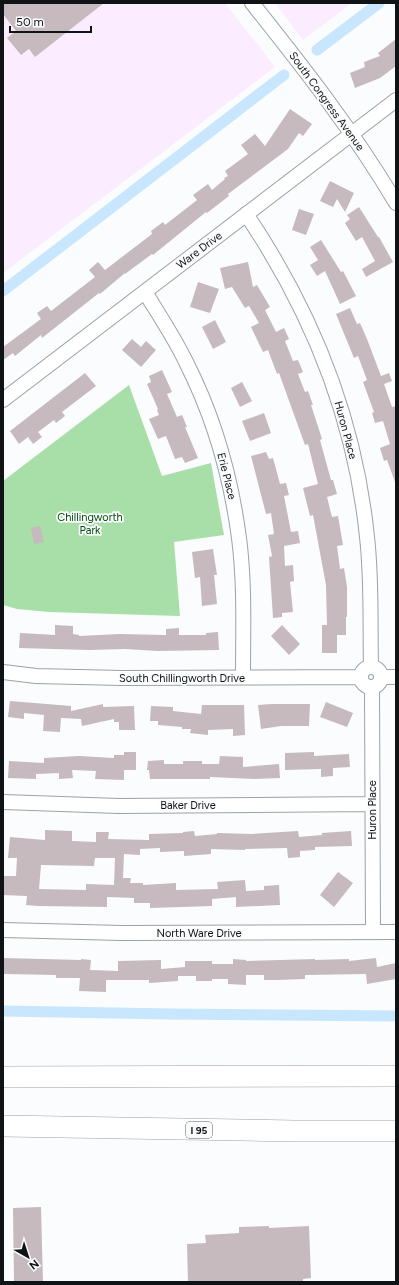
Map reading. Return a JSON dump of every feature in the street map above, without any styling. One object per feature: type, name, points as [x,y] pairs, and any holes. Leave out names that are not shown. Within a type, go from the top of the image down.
[{"type":"highway","points":[[3,1077],[396,1076]]},
{"type":"highway","name":"I 95","points":[[3,1126],[295,1131],[396,1131]]},
{"type":"street","name":"South Congress Avenue","points":[[252,3],[295,57],[352,134],[396,203]]},
{"type":"street","name":"Ware Drive","points":[[3,400],[396,100]]},
{"type":"street","name":"Huron Place","points":[[246,214],[279,265],[299,301],[326,364],[344,416],[360,486],[367,537],[375,677],[372,804],[373,932]]},
{"type":"street","name":"Erie Place","points":[[145,292],[169,330],[187,363],[204,401],[215,431],[225,466],[239,539],[242,576],[244,677]]},
{"type":"street","name":"South Chillingworth Drive","points":[[3,672],[36,676],[122,678],[361,677],[364,670],[375,677]]},
{"type":"street","points":[[375,677],[396,677]]},
{"type":"street","name":"Baker Drive","points":[[3,802],[119,806],[372,804]]},
{"type":"street","name":"North Ware Drive","points":[[3,930],[122,933],[396,932]]},
{"type":"shaded area","points":[[3,3],[225,3],[275,67],[3,273]]},
{"type":"shaded area","points":[[275,3],[352,3],[303,40]]},
{"type":"green space","name":"Chillingworth Park","points":[[129,385],[162,476],[211,463],[224,535],[174,542],[180,616],[49,612],[17,609],[3,605],[3,481]]},
{"type":"building","points":[[3,3],[104,3],[35,57],[29,49],[21,55],[7,38],[16,31],[3,14]]},
{"type":"building","points":[[396,39],[396,66],[380,78],[355,88],[350,73],[365,67],[364,62],[380,56],[378,53]]},
{"type":"building","points":[[290,109],[312,124],[303,136],[299,133],[288,149],[228,194],[229,196],[207,213],[206,212],[153,255],[152,254],[125,273],[42,338],[41,335],[15,356],[13,353],[3,360],[3,347],[41,319],[37,313],[47,306],[51,311],[95,277],[89,270],[98,262],[105,270],[152,234],[151,231],[163,222],[165,225],[197,200],[193,195],[208,184],[212,190],[228,176],[225,171],[248,154],[241,145],[255,134],[265,146]]},
{"type":"building","points":[[330,181],[354,193],[345,212],[337,199],[333,207],[320,201]]},
{"type":"building","points":[[359,207],[379,237],[393,262],[366,277],[362,269],[375,261],[362,237],[356,241],[345,223],[350,219],[347,215]]},
{"type":"building","points":[[299,209],[314,214],[306,235],[292,230]]},
{"type":"building","points":[[321,240],[341,272],[343,271],[356,296],[340,304],[325,271],[317,276],[310,265],[318,260],[310,247]]},
{"type":"building","points":[[248,262],[253,287],[257,285],[270,307],[265,310],[276,332],[284,328],[289,339],[285,341],[293,361],[298,360],[303,372],[298,374],[305,392],[308,391],[313,405],[311,405],[322,439],[320,440],[331,480],[333,480],[337,494],[327,497],[332,517],[338,516],[343,545],[337,546],[340,569],[344,568],[347,587],[347,617],[346,635],[337,635],[337,653],[322,653],[322,625],[327,625],[326,585],[313,515],[310,516],[303,488],[318,484],[308,444],[305,445],[279,373],[277,374],[268,350],[263,352],[251,327],[259,323],[249,306],[245,308],[232,287],[225,289],[220,268]]},
{"type":"building","points":[[198,282],[219,289],[210,313],[190,307]]},
{"type":"building","points":[[350,308],[357,324],[360,323],[381,376],[389,373],[392,381],[384,384],[392,407],[396,406],[396,482],[387,460],[384,461],[380,448],[390,444],[383,421],[375,423],[372,413],[374,412],[363,382],[367,380],[358,356],[354,358],[336,314]]},
{"type":"building","points":[[215,320],[226,342],[213,349],[202,327]]},
{"type":"building","points":[[132,339],[141,347],[146,341],[156,350],[141,367],[122,350]]},
{"type":"building","points":[[162,370],[172,392],[167,394],[177,417],[182,415],[187,427],[185,427],[198,458],[185,463],[182,457],[175,459],[166,436],[158,439],[149,419],[159,415],[158,409],[147,384],[151,382],[149,376]]},
{"type":"building","points":[[85,373],[96,386],[62,412],[65,416],[56,423],[54,420],[38,432],[42,437],[33,444],[28,437],[19,444],[10,431]]},
{"type":"building","points":[[242,382],[252,401],[240,407],[231,388]]},
{"type":"building","points":[[264,413],[271,433],[250,441],[242,421]]},
{"type":"building","points":[[266,452],[269,459],[273,458],[280,484],[286,483],[289,495],[284,496],[291,532],[298,531],[300,543],[284,546],[285,566],[293,565],[294,581],[290,582],[293,612],[282,613],[282,617],[273,618],[269,557],[272,556],[268,535],[274,534],[271,513],[266,514],[251,456]]},
{"type":"building","points":[[40,526],[44,542],[34,544],[31,528]]},
{"type":"building","points":[[213,549],[217,575],[214,575],[217,604],[202,606],[200,577],[195,578],[192,552]]},
{"type":"building","points":[[55,625],[73,626],[73,634],[79,636],[119,634],[166,635],[166,629],[179,628],[179,635],[206,635],[206,633],[218,632],[219,650],[158,651],[125,649],[89,650],[19,648],[20,633],[55,635]]},
{"type":"building","points":[[282,625],[300,644],[289,655],[271,636]]},
{"type":"building","points":[[10,701],[71,706],[71,711],[103,704],[103,707],[134,706],[135,730],[119,730],[119,722],[114,722],[114,719],[82,726],[81,719],[61,718],[60,732],[43,731],[44,715],[24,713],[24,719],[8,717]]},
{"type":"building","points":[[326,702],[353,713],[347,727],[320,717]]},
{"type":"building","points":[[310,704],[309,726],[281,726],[261,729],[258,705]]},
{"type":"building","points":[[202,705],[244,705],[245,735],[233,736],[233,729],[208,730],[208,735],[190,733],[191,729],[158,725],[158,721],[150,721],[151,706],[173,707],[173,711],[201,714]]},
{"type":"building","points":[[124,752],[136,752],[136,770],[124,770],[124,780],[95,779],[96,771],[72,770],[73,778],[59,779],[59,773],[36,774],[36,779],[8,778],[9,761],[44,763],[44,758],[79,756],[114,758],[114,755],[124,755]]},
{"type":"building","points":[[314,752],[314,756],[349,754],[350,767],[333,768],[333,776],[321,777],[321,769],[285,770],[285,753]]},
{"type":"building","points":[[220,756],[243,757],[243,767],[279,764],[280,778],[254,779],[210,777],[210,779],[150,779],[149,770],[147,770],[148,761],[164,760],[164,764],[183,764],[183,761],[202,761],[202,764],[219,764]]},
{"type":"building","points":[[45,830],[72,831],[72,841],[96,842],[96,832],[109,832],[108,839],[149,840],[149,834],[183,833],[194,831],[195,836],[217,833],[252,834],[298,831],[299,837],[322,835],[322,833],[351,831],[352,846],[315,847],[315,850],[300,851],[300,857],[288,858],[287,848],[245,850],[211,849],[211,854],[184,856],[184,851],[160,852],[160,848],[140,849],[140,855],[124,854],[123,878],[131,878],[130,883],[143,883],[143,885],[176,883],[176,890],[218,889],[217,882],[245,880],[246,891],[264,890],[264,886],[279,885],[280,905],[236,907],[236,897],[212,899],[212,906],[150,908],[150,903],[134,903],[134,898],[107,897],[107,907],[38,906],[26,905],[27,896],[3,895],[3,876],[16,876],[17,858],[8,858],[10,837],[45,840]],"holes":[[[95,858],[115,858],[114,885],[86,884],[86,890],[39,889],[41,865],[94,866]]]},
{"type":"building","points":[[338,872],[353,883],[334,907],[320,895]]},
{"type":"building","points":[[3,958],[91,960],[90,970],[118,971],[118,961],[161,960],[161,969],[185,967],[185,961],[212,961],[212,964],[233,964],[233,959],[246,961],[349,959],[349,961],[376,958],[377,967],[396,963],[396,979],[367,984],[366,974],[305,975],[305,979],[277,980],[264,980],[264,975],[246,975],[246,985],[228,984],[228,979],[196,981],[196,976],[178,976],[178,981],[149,983],[149,980],[106,980],[106,992],[79,991],[80,978],[56,978],[56,975],[3,974]]},
{"type":"building","points":[[41,1207],[43,1282],[14,1282],[13,1208]]},
{"type":"building","points":[[269,1226],[269,1228],[309,1226],[311,1278],[303,1279],[303,1282],[188,1282],[187,1244],[206,1243],[205,1235],[239,1233],[239,1227]]},
{"type":"waterway","points":[[317,50],[379,3]]},
{"type":"waterway","points":[[3,291],[284,75]]},
{"type":"waterway","points":[[3,1011],[396,1016]]}]
